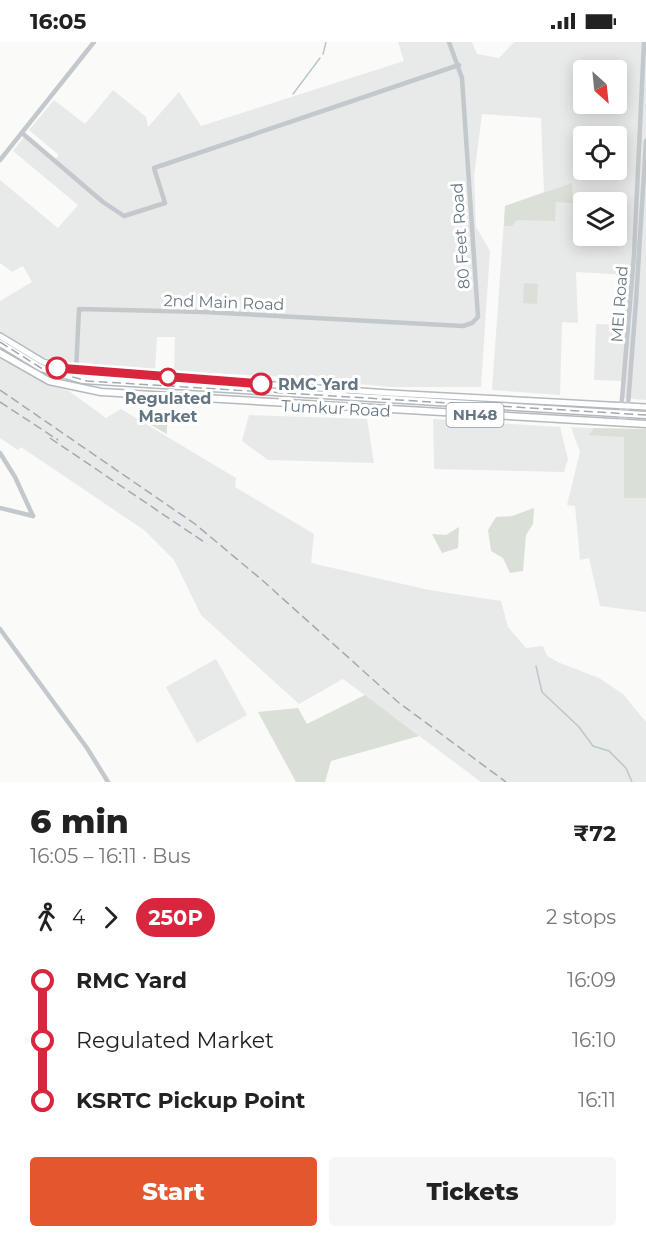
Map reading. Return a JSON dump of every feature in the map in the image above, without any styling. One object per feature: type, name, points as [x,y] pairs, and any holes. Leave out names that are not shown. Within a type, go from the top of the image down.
[{"type":"highway","name":"Tumkur Road","points":[[0,343],[28,362],[98,381],[646,415]]},
{"type":"highway","name":"Tumkur Road","points":[[0,353],[49,381],[100,392],[646,424]]},
{"type":"main road","points":[[0,336],[52,369],[389,393],[646,407]]},
{"type":"street","points":[[0,160],[94,42]]},
{"type":"street","name":"80 Feet Road","points":[[368,322],[463,326],[472,323],[478,317],[463,89],[459,65],[449,42]]},
{"type":"street","name":"MEI Road","points":[[625,405],[644,42]]},
{"type":"street","points":[[22,133],[103,202],[124,216],[165,203],[154,168],[459,65]]},
{"type":"street","name":"MEI Road","points":[[621,423],[625,405],[646,141]]},
{"type":"street","name":"2nd Main Road","points":[[76,371],[79,309],[228,313],[368,322]]},
{"type":"street","points":[[0,453],[15,477],[33,516],[0,508]]},
{"type":"street","points":[[0,629],[87,748],[108,782]]},
{"type":"shaded area","points":[[398,42],[472,42],[477,54],[499,58],[514,42],[646,42],[646,400],[621,398],[621,381],[594,380],[596,324],[624,325],[628,275],[576,272],[578,323],[562,322],[560,395],[492,390],[505,206],[544,192],[541,118],[482,114],[474,176],[476,227],[490,251],[481,387],[390,387],[286,377],[174,371],[175,337],[157,337],[155,370],[72,365],[41,357],[0,331],[0,301],[32,282],[23,266],[12,272],[0,263],[0,180],[58,228],[78,205],[13,151],[24,137],[54,161],[59,155],[29,130],[54,100],[85,124],[113,90],[146,117],[148,127],[179,92],[201,126],[404,61]]},
{"type":"shaded area","points":[[572,183],[573,203],[556,202],[555,221],[517,220],[512,226],[504,226],[505,206]]},
{"type":"shaded area","points":[[524,283],[538,284],[537,304],[523,303]]},
{"type":"shaded area","points":[[0,356],[45,384],[69,391],[106,418],[121,409],[236,478],[235,487],[314,534],[311,563],[429,590],[501,601],[508,627],[526,648],[543,646],[547,656],[599,678],[623,694],[646,722],[646,782],[481,782],[343,679],[299,704],[201,615],[174,560],[144,530],[21,447],[18,450],[0,438]]},
{"type":"shaded area","points":[[145,413],[167,415],[167,434],[142,420]]},
{"type":"shaded area","points":[[249,415],[367,419],[374,463],[268,460],[242,441]]},
{"type":"shaded area","points":[[433,419],[560,427],[568,459],[564,472],[434,469]]},
{"type":"shaded area","points":[[571,427],[625,430],[624,498],[646,498],[646,612],[600,606],[589,558],[580,560],[575,506],[567,505],[580,452]]},
{"type":"shaded area","points":[[594,428],[646,429],[646,498],[624,498],[624,437],[589,435]]},
{"type":"shaded area","points":[[534,508],[533,524],[526,535],[523,571],[510,573],[503,558],[491,551],[488,530],[496,517],[512,516]]},
{"type":"shaded area","points":[[459,527],[458,548],[442,553],[432,534],[446,535]]},
{"type":"shaded area","points":[[216,659],[247,715],[197,743],[166,687]]},
{"type":"shaded area","points":[[365,695],[419,736],[331,761],[325,782],[296,782],[258,712],[298,708],[307,724]]},
{"type":"waterway","points":[[323,54],[326,42]]},
{"type":"waterway","points":[[293,94],[320,58]]},
{"type":"waterway","points":[[536,666],[542,692],[579,727],[593,746],[609,751],[626,768],[632,782]]},
{"type":"railway","points":[[0,342],[41,368],[87,381],[646,415]]},
{"type":"railway","points":[[0,390],[195,524],[262,580],[398,702],[506,782]]},
{"type":"railway","points":[[0,402],[58,440]]},
{"type":"railway","points":[[50,438],[207,544]]},
{"type":"bus line","name":"250P","points":[[57,368],[261,384]]},
{"type":"place","name":"Regulated Market","points":[[168,377]]},
{"type":"place","name":"RMC Yard","points":[[261,384]]}]
